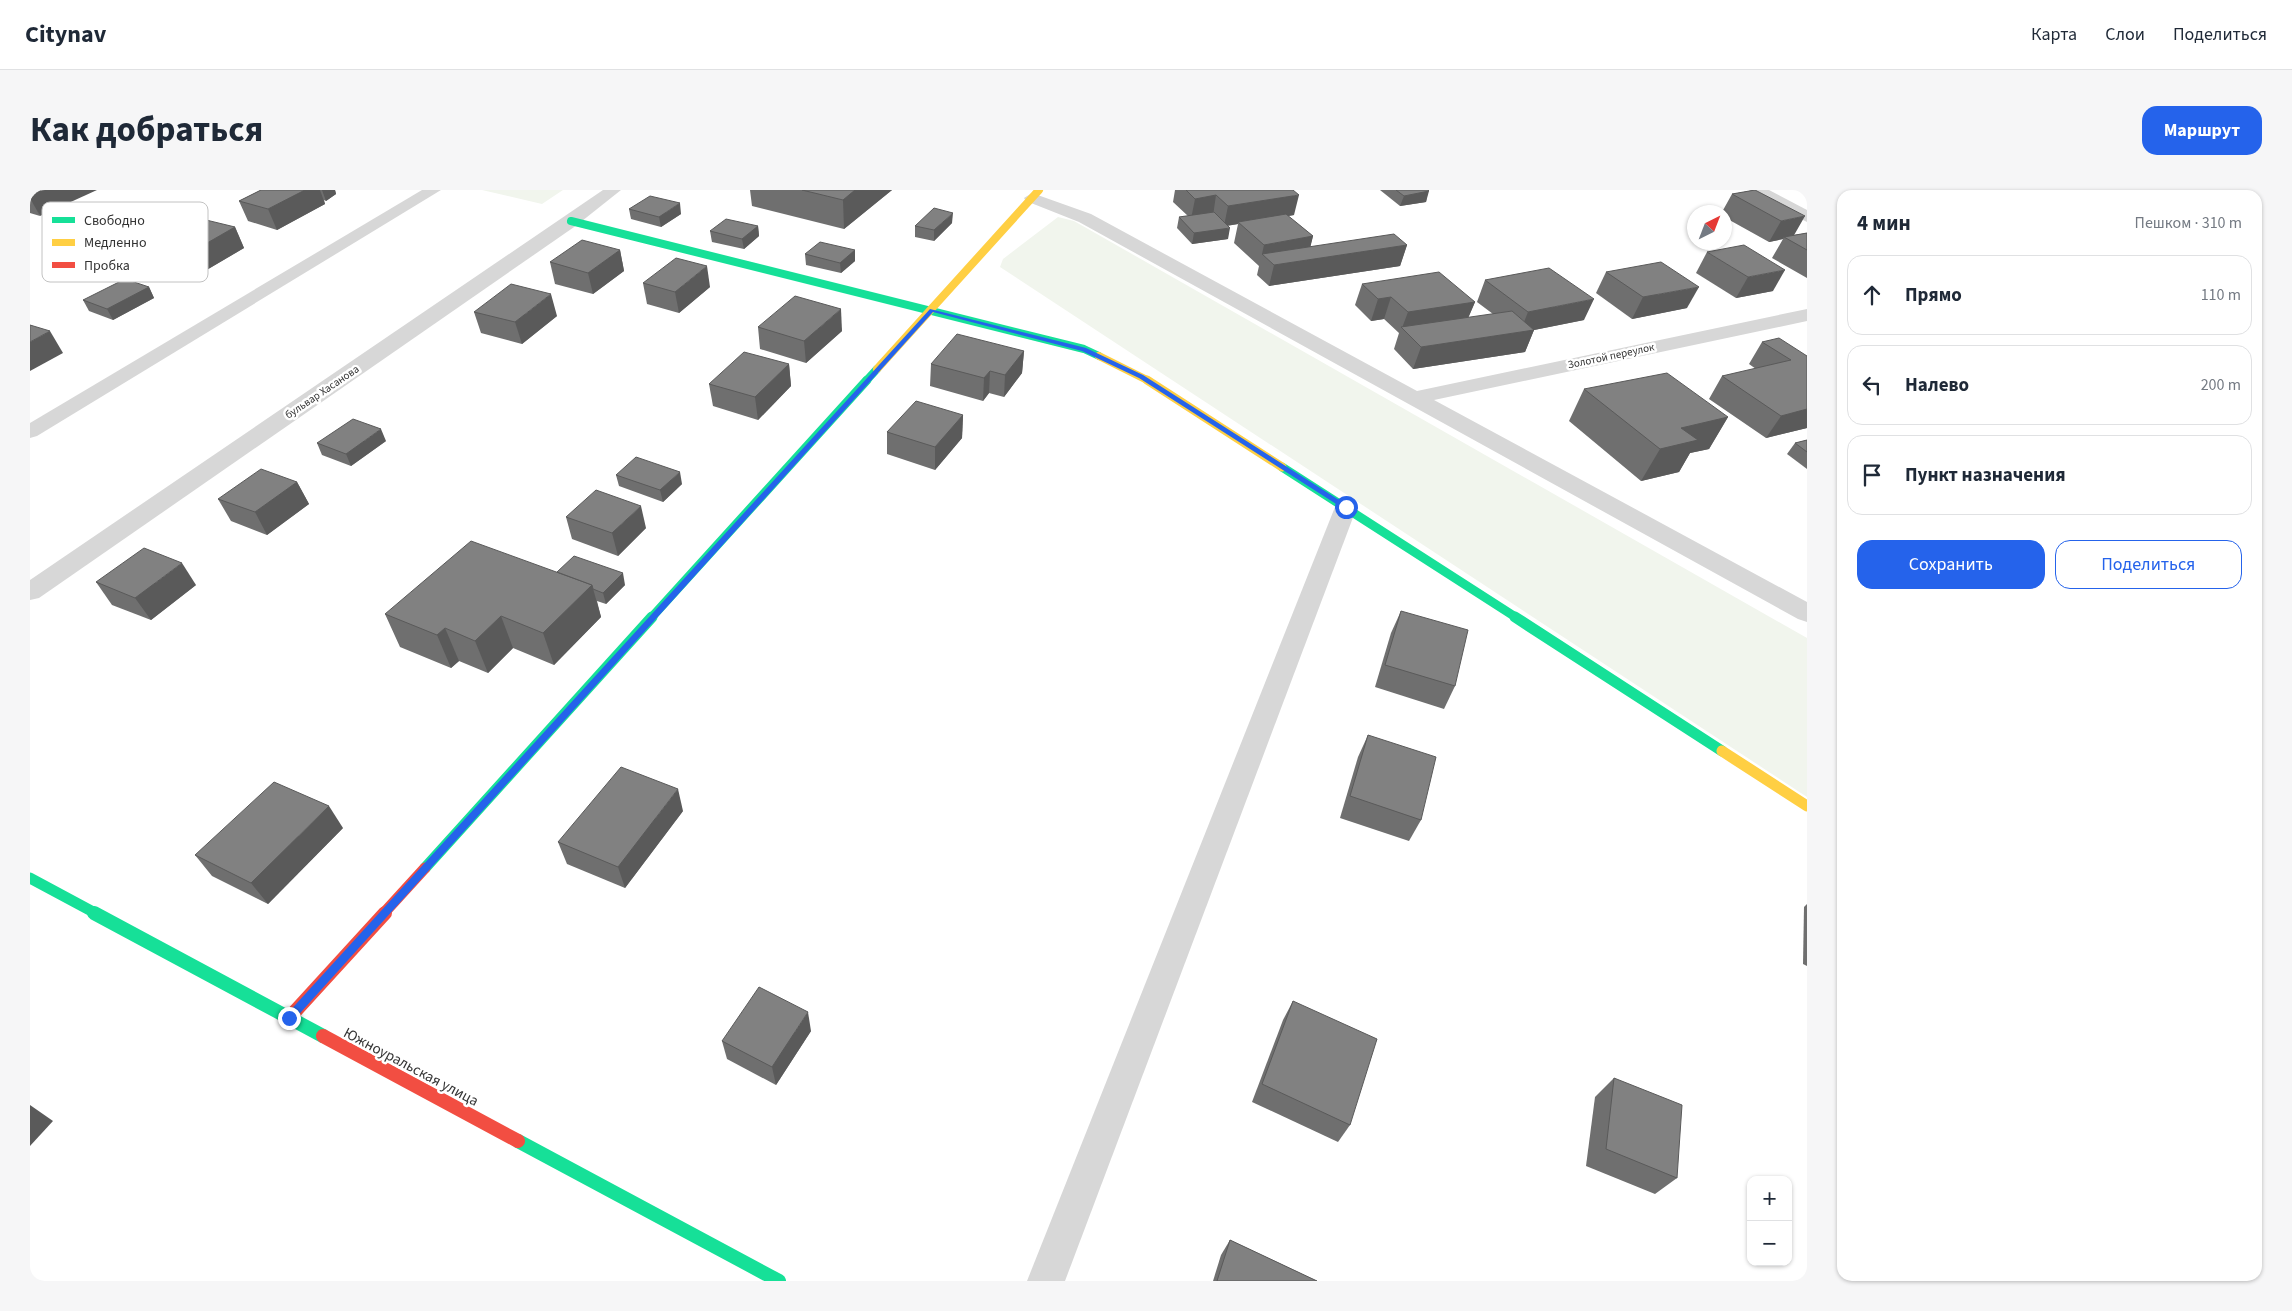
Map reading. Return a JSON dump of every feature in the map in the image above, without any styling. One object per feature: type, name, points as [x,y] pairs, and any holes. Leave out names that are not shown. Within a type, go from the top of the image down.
[{"type":"street","points":[[30,432],[433,190]]},
{"type":"street","name":"бульвар Хасанова","points":[[30,592],[571,221],[613,190]]},
{"type":"street","points":[[1757,190],[1807,218]]},
{"type":"street","points":[[289,1018],[1036,194],[1085,218],[1807,613]]},
{"type":"street","points":[[571,221],[1084,349],[1108,360],[1141,376],[1807,806]]},
{"type":"street","name":"Золотой переулок","points":[[1414,398],[1807,315]]},
{"type":"street","points":[[1046,1281],[1346,507]]},
{"type":"street","name":"Южноуральская улица","points":[[30,878],[779,1281]]},
{"type":"shaded area","points":[[482,190],[563,190],[542,204]]},
{"type":"shaded area","points":[[1058,217],[1074,221],[1807,638],[1807,797],[1000,267],[1003,259]]},
{"type":"building","points":[[30,190],[41,190],[30,195]]},
{"type":"building","points":[[261,190],[305,190],[268,209],[239,201]]},
{"type":"building","points":[[802,190],[855,190],[843,200]]},
{"type":"building","points":[[1186,190],[1293,190],[1299,195],[1228,206],[1216,195],[1195,199]]},
{"type":"building","points":[[1396,190],[1428,190],[1429,191],[1404,196]]},
{"type":"building","points":[[1755,190],[1805,216],[1781,221],[1732,194]]},
{"type":"building","points":[[650,196],[680,203],[659,217],[629,209]]},
{"type":"building","points":[[934,208],[953,213],[934,230],[915,226]]},
{"type":"building","points":[[1214,212],[1230,228],[1194,233],[1179,217]]},
{"type":"building","points":[[1286,214],[1313,236],[1264,245],[1238,222]]},
{"type":"building","points":[[726,219],[758,226],[742,239],[710,231]]},
{"type":"building","points":[[208,220],[235,227],[208,243]]},
{"type":"building","points":[[1807,233],[1807,250],[1784,237]]},
{"type":"building","points":[[1394,234],[1407,245],[1274,265],[1262,254]]},
{"type":"building","points":[[582,240],[620,250],[588,273],[550,262]]},
{"type":"building","points":[[820,242],[855,250],[840,263],[805,254]]},
{"type":"building","points":[[1744,245],[1785,270],[1748,277],[1707,252],[1732,250],[1732,247]]},
{"type":"building","points":[[676,258],[707,266],[675,292],[643,283]]},
{"type":"building","points":[[1661,262],[1699,287],[1643,297],[1606,272]]},
{"type":"building","points":[[1549,268],[1594,299],[1528,312],[1485,280]]},
{"type":"building","points":[[1439,272],[1475,302],[1408,312],[1391,297],[1378,299],[1362,284]]},
{"type":"building","points":[[119,282],[134,282],[149,287],[107,309],[83,300]]},
{"type":"building","points":[[511,284],[551,294],[515,322],[474,312]]},
{"type":"building","points":[[795,296],[841,309],[804,341],[758,327]]},
{"type":"building","points":[[1512,311],[1534,330],[1421,347],[1401,327]]},
{"type":"building","points":[[30,325],[50,331],[30,342]]},
{"type":"building","points":[[957,334],[1024,351],[1005,375],[990,371],[984,378],[931,364]]},
{"type":"building","points":[[1779,338],[1807,356],[1807,409],[1781,416],[1722,376],[1791,360],[1762,342]]},
{"type":"building","points":[[744,352],[789,364],[755,397],[709,384]]},
{"type":"building","points":[[1667,373],[1728,417],[1681,428],[1698,440],[1660,449],[1584,389]]},
{"type":"building","points":[[916,401],[963,415],[935,447],[887,432]]},
{"type":"building","points":[[353,419],[381,429],[346,454],[317,443]]},
{"type":"building","points":[[1807,440],[1807,452],[1795,443]]},
{"type":"building","points":[[636,457],[680,472],[660,490],[616,475]]},
{"type":"building","points":[[261,469],[297,482],[255,512],[218,499]]},
{"type":"building","points":[[596,490],[641,506],[612,533],[566,517]]},
{"type":"building","points":[[471,541],[592,585],[543,633],[501,616],[475,641],[445,628],[437,635],[385,614]]},
{"type":"building","points":[[144,548],[182,563],[135,598],[96,582]]},
{"type":"building","points":[[574,556],[623,573],[603,593],[593,589],[592,585],[557,572]]},
{"type":"building","points":[[1401,611],[1468,630],[1455,686],[1385,665]]},
{"type":"building","points":[[1368,735],[1436,757],[1421,820],[1350,796]]},
{"type":"building","points":[[621,767],[678,789],[618,867],[558,842]]},
{"type":"building","points":[[274,782],[329,806],[251,883],[195,855]]},
{"type":"building","points":[[759,987],[808,1012],[772,1067],[722,1041]]},
{"type":"building","points":[[1293,1001],[1377,1039],[1350,1125],[1262,1084]]},
{"type":"building","points":[[1614,1078],[1682,1105],[1677,1178],[1606,1149]]},
{"type":"building","points":[[1230,1240],[1317,1281],[1217,1281]]},
{"type":"traffic: fast","points":[[571,221],[1084,349],[1099,356]]},
{"type":"traffic: fast","points":[[425,868],[877,369]]},
{"type":"traffic: fast","points":[[1282,467],[1722,751]]},
{"type":"traffic: fast","points":[[30,878],[323,1036]]},
{"type":"traffic: fast","points":[[518,1141],[779,1281]]},
{"type":"traffic: slow","points":[[877,369],[1039,190]]},
{"type":"traffic: slow","points":[[1099,356],[1141,376],[1282,467]]},
{"type":"traffic: slow","points":[[1722,751],[1807,806]]},
{"type":"traffic: jam","points":[[289,1018],[425,868]]},
{"type":"traffic: jam","points":[[323,1036],[518,1141]]},
{"type":"route","points":[[289,1018],[932,310],[1084,349],[1108,360],[1141,376],[1346,507]]}]
